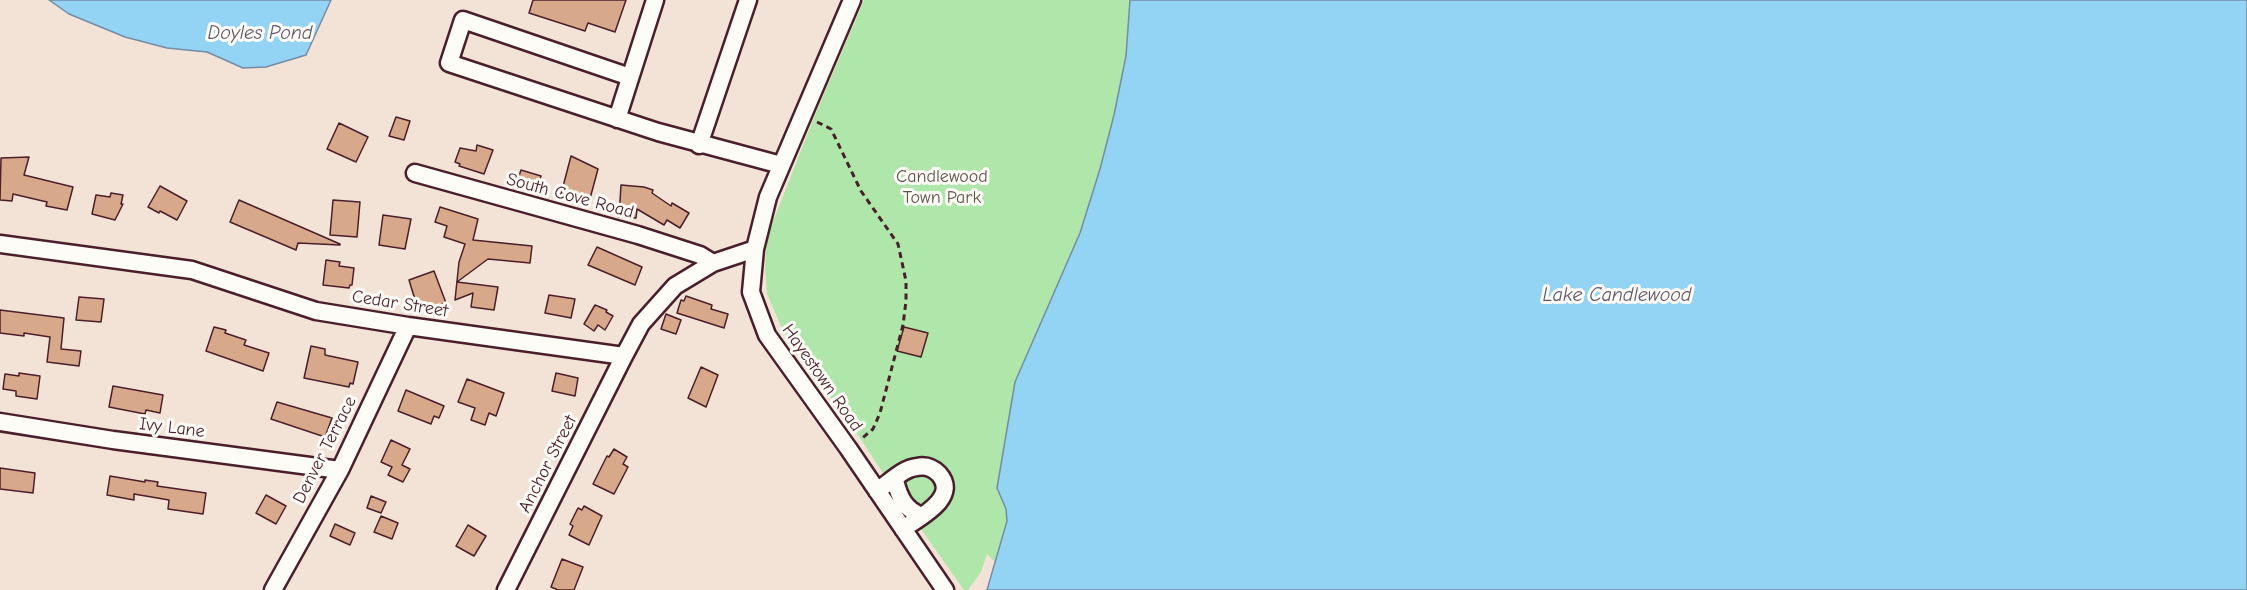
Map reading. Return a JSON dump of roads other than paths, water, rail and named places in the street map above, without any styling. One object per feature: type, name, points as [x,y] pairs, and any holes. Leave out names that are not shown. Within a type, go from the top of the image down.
[{"type":"street","points":[[617,119],[655,0]]},
{"type":"street","points":[[699,145],[748,0]]},
{"type":"street","name":"Hayestown Road","points":[[852,0],[768,197],[755,249],[751,292],[757,314],[767,335],[945,590]]},
{"type":"street","points":[[630,77],[463,20],[449,63],[699,145],[781,165]]},
{"type":"street","name":"South Cove Road","points":[[415,173],[638,234],[700,255],[713,263]]},
{"type":"street","name":"Cedar Street","points":[[0,244],[192,270],[316,310],[408,326],[624,356]]},
{"type":"street","points":[[624,356],[641,324],[675,286],[713,263],[755,249]]},
{"type":"street","name":"Denver Terrace","points":[[273,590],[340,470],[408,326]]},
{"type":"street","name":"Anchor Street","points":[[506,590],[624,356]]},
{"type":"street","name":"Ivy Lane","points":[[0,422],[113,440],[340,470]]},
{"type":"street","points":[[877,491],[903,472],[916,466],[929,467],[940,476],[944,485],[942,500],[903,529]]},
{"type":"street","points":[[895,480],[902,501],[913,513],[922,516]]},
{"type":"water","name":"Doyles Pond","points":[[49,0],[331,0],[306,55],[266,67],[243,68],[207,52],[167,48],[125,37],[69,14]]},
{"type":"water","name":"Lake Candlewood","points":[[1130,0],[2247,0],[2247,590],[987,590],[1007,521],[1006,509],[997,488],[1015,382],[1080,233],[1100,169],[1126,56]]},
{"type":"park label","name":"Candlewood Town Park","points":[[942,187]]}]
